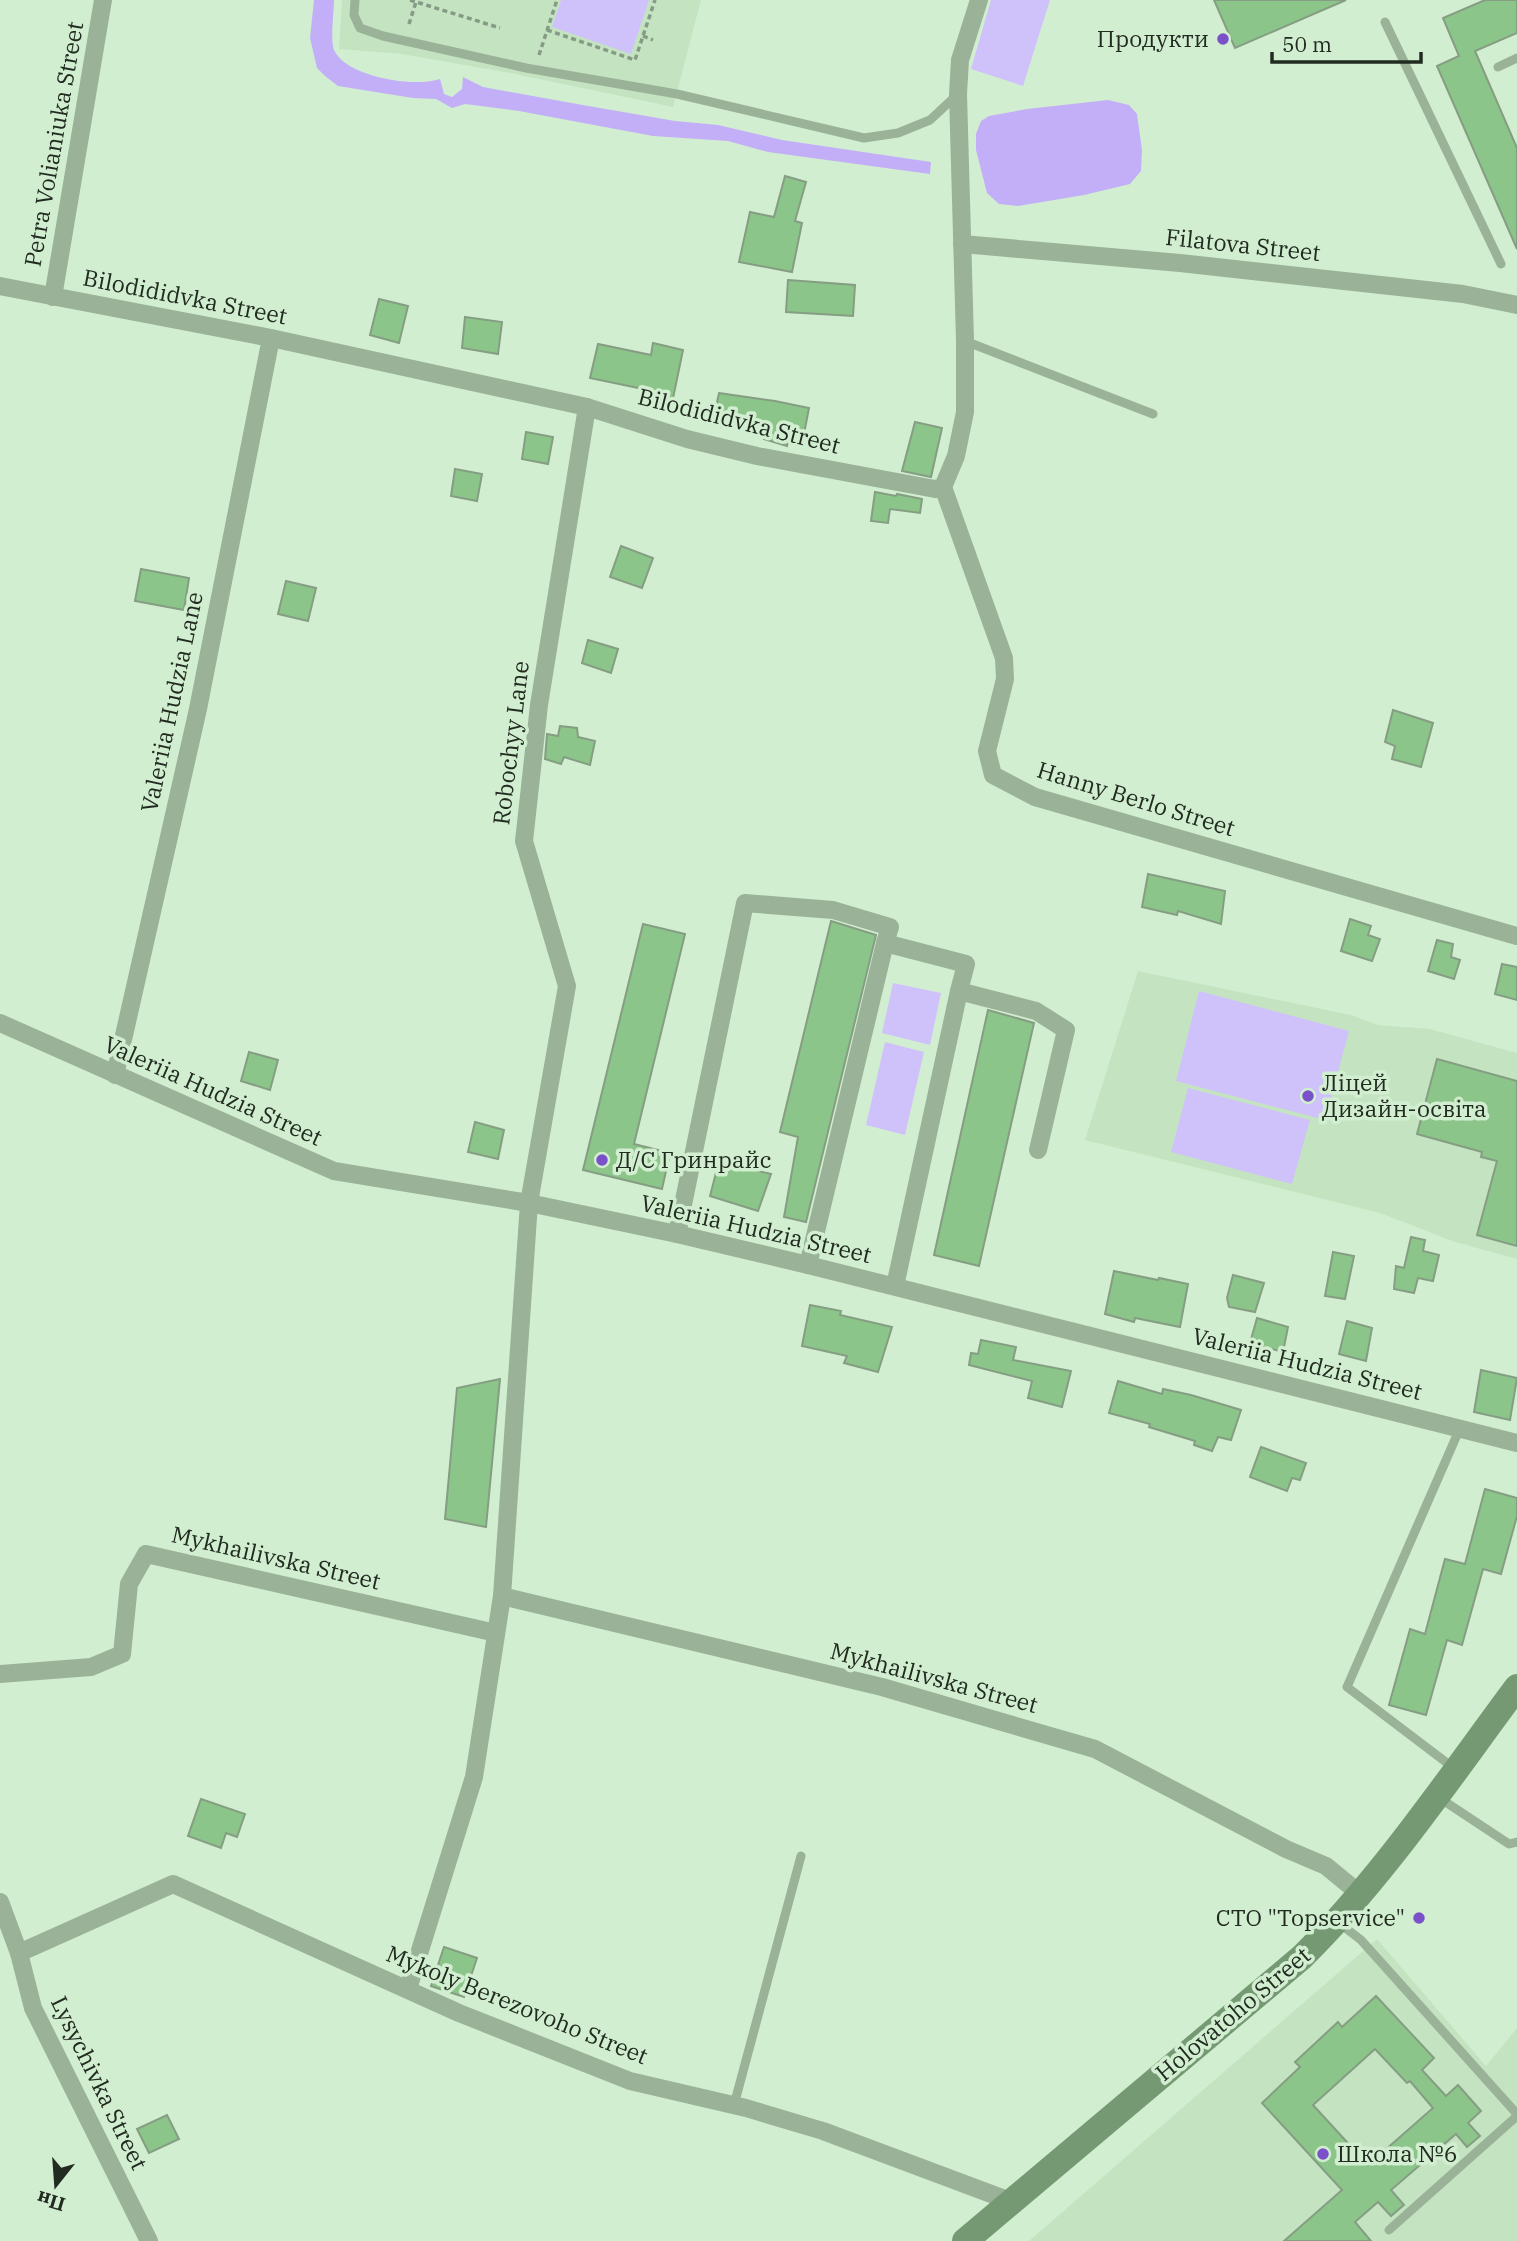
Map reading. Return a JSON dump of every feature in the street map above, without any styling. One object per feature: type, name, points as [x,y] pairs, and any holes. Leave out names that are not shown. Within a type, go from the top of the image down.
[{"type":"main road","name":"Holovatoho Street","points":[[965,2241],[1302,1957],[1338,1922],[1437,1796],[1517,1687]]},
{"type":"street","name":"Petra Volianiuka Street","points":[[53,297],[103,0]]},
{"type":"street","points":[[943,487],[956,456],[965,412],[958,94],[960,60],[978,0]]},
{"type":"street","name":"Filatova Street","points":[[962,244],[1180,263],[1463,294],[1517,305]]},
{"type":"street","name":"Bilodididvka Street","points":[[0,286],[271,338],[587,407],[687,439],[757,456],[935,489],[943,487]]},
{"type":"street","name":"Valeriia Hudzia Lane","points":[[115,1075],[198,709],[271,338]]},
{"type":"street","name":"Robochyy Lane","points":[[502,1596],[529,1203],[567,986],[524,841],[539,705],[587,407]]},
{"type":"street","name":"Hanny Berlo Street","points":[[943,487],[1004,658],[1005,679],[987,751],[993,775],[1035,797],[1517,936]]},
{"type":"street","points":[[677,1234],[744,903],[844,914],[890,927],[808,1265]]},
{"type":"street","points":[[885,943],[966,964],[895,1286]]},
{"type":"street","points":[[959,991],[1036,1012],[1066,1030],[1038,1150]]},
{"type":"street","name":"Valeriia Hudzia Street","points":[[0,1023],[334,1171],[529,1203],[677,1234],[895,1286],[1517,1443]]},
{"type":"street","name":"Mykhailivska Street","points":[[0,1674],[91,1667],[122,1654],[129,1584],[146,1554],[496,1633]]},
{"type":"street","points":[[408,1989],[474,1777],[502,1596]]},
{"type":"street","name":"Mykhailivska Street","points":[[502,1596],[882,1687],[1095,1749],[1286,1849],[1326,1866],[1360,1894]]},
{"type":"street","name":"Mykoly Berezovoho Street","points":[[19,1953],[173,1884],[459,2013],[630,2081],[734,2105],[823,2131],[1010,2201]]},
{"type":"street","name":"Lysychivka Street","points":[[0,1902],[19,1953],[33,2008],[149,2241]]},
{"type":"lane","points":[[355,0],[354,15],[360,28],[383,36],[526,68],[677,94],[864,138],[898,133],[930,120],[958,94]]},
{"type":"lane","points":[[1385,22],[1501,264]]},
{"type":"lane","points":[[1498,67],[1517,58]]},
{"type":"lane","points":[[965,341],[1153,414]]},
{"type":"lane","points":[[1456,1770],[1347,1687],[1460,1428]]},
{"type":"lane","points":[[1437,1796],[1509,1844],[1517,1842]]},
{"type":"lane","points":[[734,2105],[801,1856]]},
{"type":"lane","points":[[1338,1922],[1361,1940],[1517,2115],[1389,2230]]},
{"type":"path","points":[[410,0],[500,28]]},
{"type":"path","points":[[538,55],[557,0]]},
{"type":"path","points":[[547,30],[635,60],[655,0]]},
{"type":"path","points":[[409,24],[417,1]]},
{"type":"path","points":[[643,36],[653,40]]},
{"type":"shaded area","points":[[314,0],[334,0],[333,45],[341,59],[352,67],[382,78],[415,82],[440,79],[444,94],[452,97],[462,89],[463,77],[483,87],[675,121],[718,125],[782,140],[931,162],[930,174],[768,152],[728,141],[653,136],[519,111],[465,104],[452,108],[436,99],[338,86],[317,68],[310,38]]},
{"type":"shaded area","points":[[342,0],[701,0],[673,107],[402,54],[339,49]]},
{"type":"shaded area","points":[[561,0],[649,0],[631,54],[552,27]]},
{"type":"shaded area","points":[[991,0],[1050,0],[1023,86],[971,69]]},
{"type":"shaded area","points":[[1108,100],[1129,105],[1137,114],[1142,150],[1141,171],[1130,184],[1018,206],[999,204],[987,193],[976,150],[976,134],[981,121],[989,116],[1027,109]]},
{"type":"shaded area","name":"Ліцей Дизайн-освіта","points":[[1138,971],[1351,1015],[1378,1025],[1430,1029],[1517,1053],[1517,1259],[1455,1242],[1380,1213],[1085,1140]]},
{"type":"shaded area","points":[[893,983],[941,993],[930,1045],[882,1033]]},
{"type":"shaded area","points":[[1199,991],[1349,1031],[1325,1120],[1176,1081]]},
{"type":"shaded area","points":[[885,1042],[924,1052],[905,1135],[866,1125]]},
{"type":"shaded area","points":[[1188,1088],[1310,1120],[1292,1184],[1171,1152]]},
{"type":"shaded area","name":"Школа №6","points":[[1377,1939],[1486,2066],[1517,2028],[1517,2241],[1029,2241]]},
{"type":"building","points":[[1214,0],[1346,0],[1235,48]]},
{"type":"building","points":[[1485,0],[1517,0],[1517,33],[1475,51],[1517,148],[1517,249],[1437,66],[1459,56],[1443,18]]},
{"type":"building","points":[[785,176],[806,182],[795,221],[802,223],[792,272],[739,262],[750,212],[774,217]]},
{"type":"building","points":[[788,280],[855,285],[853,316],[786,312]]},
{"type":"building","points":[[379,299],[408,306],[399,343],[370,335]]},
{"type":"building","points":[[465,317],[502,322],[498,354],[462,348]]},
{"type":"building","points":[[653,343],[683,350],[671,408],[641,401],[643,389],[590,378],[598,344],[651,355]]},
{"type":"building","points":[[719,393],[809,408],[804,434],[790,433],[787,446],[764,439],[765,434],[712,425]]},
{"type":"building","points":[[915,422],[942,428],[931,477],[902,471]]},
{"type":"building","points":[[526,432],[553,437],[548,464],[522,459]]},
{"type":"building","points":[[455,469],[482,474],[477,501],[451,496]]},
{"type":"building","points":[[875,492],[922,499],[920,513],[890,509],[888,523],[871,521]]},
{"type":"building","points":[[621,546],[653,558],[642,588],[610,577]]},
{"type":"building","points":[[141,569],[189,578],[184,610],[135,601]]},
{"type":"building","points":[[286,581],[316,588],[308,621],[278,614]]},
{"type":"building","points":[[588,640],[618,649],[611,673],[582,663]]},
{"type":"building","points":[[1393,710],[1433,723],[1421,767],[1392,759],[1395,746],[1385,742]]},
{"type":"building","points":[[560,726],[577,728],[578,737],[595,741],[590,765],[564,757],[561,764],[545,759],[547,734],[558,736]]},
{"type":"building","points":[[1148,874],[1225,891],[1221,924],[1178,911],[1177,915],[1142,907]]},
{"type":"building","points":[[1350,919],[1371,926],[1368,935],[1380,939],[1372,961],[1341,951]]},
{"type":"building","points":[[831,921],[876,935],[806,1222],[784,1217],[798,1137],[780,1132]]},
{"type":"building","points":[[643,924],[685,934],[634,1144],[670,1153],[662,1189],[583,1170]]},
{"type":"building","points":[[1437,940],[1453,944],[1451,957],[1460,960],[1454,979],[1428,971]]},
{"type":"building","points":[[1502,964],[1517,967],[1517,1000],[1495,994]]},
{"type":"building","points":[[988,1010],[1034,1023],[979,1266],[934,1255]]},
{"type":"building","points":[[249,1052],[278,1060],[270,1090],[241,1081]]},
{"type":"building","points":[[1437,1059],[1517,1081],[1517,1246],[1477,1235],[1497,1161],[1481,1157],[1482,1152],[1417,1134]]},
{"type":"building","points":[[475,1122],[504,1130],[498,1159],[468,1152]]},
{"type":"building","points":[[719,1161],[771,1174],[758,1211],[710,1196]]},
{"type":"building","points":[[1411,1237],[1425,1240],[1423,1251],[1439,1255],[1433,1281],[1418,1278],[1414,1293],[1394,1289],[1396,1266],[1404,1268]]},
{"type":"building","points":[[1333,1252],[1354,1256],[1345,1299],[1325,1296]]},
{"type":"building","points":[[1114,1271],[1188,1284],[1180,1327],[1135,1318],[1134,1322],[1105,1314]]},
{"type":"building","points":[[1233,1275],[1264,1283],[1255,1312],[1229,1307],[1227,1298]]},
{"type":"building","points":[[810,1305],[841,1311],[840,1315],[892,1327],[878,1372],[844,1363],[847,1356],[802,1346]]},
{"type":"building","points":[[1257,1318],[1288,1327],[1283,1352],[1250,1343]]},
{"type":"building","points":[[1347,1321],[1372,1328],[1366,1361],[1339,1354]]},
{"type":"building","points":[[981,1340],[1016,1347],[1013,1360],[1071,1371],[1062,1407],[1028,1398],[1032,1381],[969,1365],[971,1353],[978,1354]]},
{"type":"building","points":[[1481,1370],[1517,1378],[1510,1420],[1474,1412]]},
{"type":"building","points":[[500,1379],[486,1527],[445,1519],[457,1388]]},
{"type":"building","points":[[1118,1381],[1162,1394],[1163,1389],[1191,1395],[1241,1410],[1231,1440],[1218,1437],[1212,1451],[1194,1445],[1195,1441],[1149,1427],[1150,1424],[1109,1413]]},
{"type":"building","points":[[1261,1447],[1306,1463],[1300,1480],[1292,1478],[1287,1491],[1250,1477]]},
{"type":"building","points":[[1485,1489],[1517,1498],[1517,1516],[1501,1574],[1483,1569],[1462,1645],[1447,1640],[1426,1715],[1389,1705],[1410,1629],[1425,1634],[1445,1559],[1465,1564]]},
{"type":"building","points":[[201,1799],[245,1814],[237,1837],[226,1833],[221,1848],[188,1836]]},
{"type":"building","points":[[444,1947],[477,1958],[464,1997],[431,1986]]},
{"type":"building","points":[[1376,1996],[1434,2058],[1422,2070],[1446,2096],[1458,2085],[1481,2111],[1468,2123],[1480,2136],[1467,2147],[1456,2134],[1391,2190],[1404,2205],[1391,2216],[1378,2202],[1355,2222],[1371,2241],[1284,2241],[1342,2190],[1262,2103],[1300,2067],[1295,2062],[1338,2022],[1342,2027]],"holes":[[[1375,2049],[1407,2083],[1410,2081],[1433,2108],[1368,2165],[1313,2105]]]},
{"type":"building","points":[[167,2115],[179,2139],[149,2153],[137,2129]]},
{"type":"place","name":"Продукти","points":[[1223,39]]},
{"type":"place","name":"Ліцей Дизайн-освіта","points":[[1308,1096]]},
{"type":"place","name":"Д/С Гринрайс","points":[[602,1160]]},
{"type":"place","name":"СТО \"Topservice\"","points":[[1419,1918]]},
{"type":"place","name":"Школа №6","points":[[1323,2154]]}]
